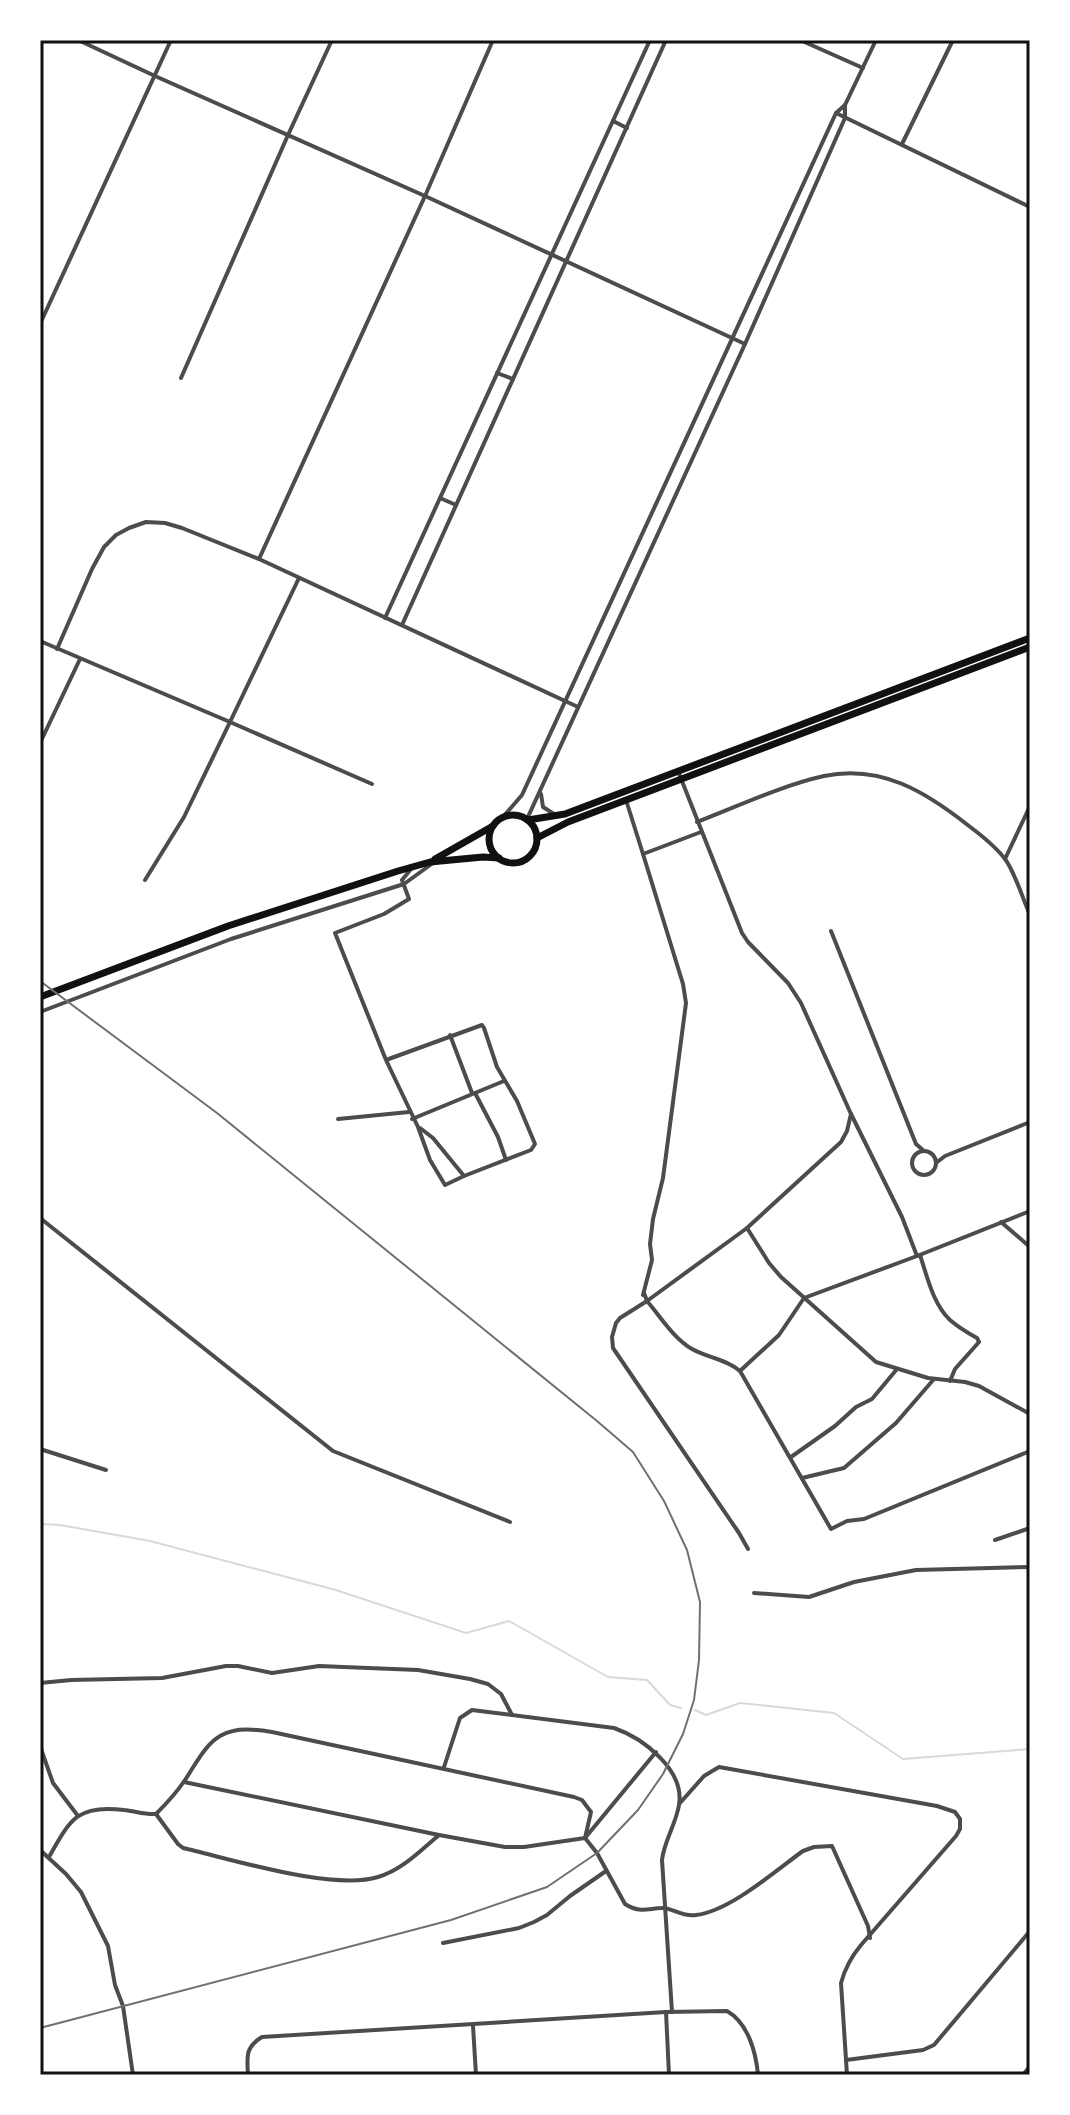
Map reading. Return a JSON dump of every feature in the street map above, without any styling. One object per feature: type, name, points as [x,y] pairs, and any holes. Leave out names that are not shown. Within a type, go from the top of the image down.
[{"type":"highway","points":[[537,838],[679,775],[1030,638]]},
{"type":"highway","points":[[432,862],[503,817],[512,815],[528,819],[557,815],[679,775],[1030,647]]},
{"type":"highway","points":[[40,997],[228,926],[413,867],[483,857],[514,862],[527,858],[536,846],[537,838],[535,828],[528,819]]},
{"type":"highway","points":[[493,826],[490,843],[499,858]]},
{"type":"street","points":[[78,40],[745,344]]},
{"type":"street","points":[[40,324],[171,40]]},
{"type":"street","points":[[181,378],[332,40]]},
{"type":"street","points":[[259,559],[493,40]]},
{"type":"street","points":[[385,618],[650,40]]},
{"type":"street","points":[[402,625],[666,40]]},
{"type":"street","points":[[800,40],[863,68]]},
{"type":"street","points":[[503,817],[522,795],[836,113],[845,105],[876,40]]},
{"type":"street","points":[[902,144],[953,40]]},
{"type":"street","points":[[528,819],[745,344],[845,118],[845,105]]},
{"type":"street","points":[[836,113],[1030,207]]},
{"type":"street","points":[[613,121],[627,128]]},
{"type":"street","points":[[497,373],[513,379]]},
{"type":"street","points":[[440,498],[456,505]]},
{"type":"street","points":[[57,649],[104,547],[129,528],[146,522],[165,523],[259,559],[578,707]]},
{"type":"street","points":[[145,880],[184,817],[299,578]]},
{"type":"street","points":[[40,641],[372,784]]},
{"type":"street","points":[[40,743],[80,659]]},
{"type":"street","points":[[697,822],[825,776],[855,773],[883,777],[937,801],[1005,859],[1030,915]]},
{"type":"street","points":[[679,775],[742,933],[788,983],[801,1003],[902,1217],[932,1291],[950,1320],[979,1342],[955,1369],[950,1381]]},
{"type":"street","points":[[541,792],[543,807],[557,815]]},
{"type":"street","points":[[626,800],[683,984],[686,1003],[663,1178],[653,1219],[652,1260],[644,1302],[685,1344],[726,1361],[740,1371],[831,1529],[847,1521],[864,1519],[1030,1451]]},
{"type":"street","points":[[1005,859],[1030,806]]},
{"type":"street","points":[[643,854],[701,832]]},
{"type":"street","points":[[40,1012],[231,939],[404,884],[432,862]]},
{"type":"street","points":[[413,867],[402,880],[409,899],[384,914],[335,933],[412,1119],[433,1138],[464,1176]]},
{"type":"street","points":[[831,931],[916,1144],[924,1151],[945,1156]]},
{"type":"street","points":[[386,1060],[482,1025],[497,1067],[517,1101],[535,1144],[531,1150],[448,1185],[442,1183],[426,1152],[418,1127]]},
{"type":"street","points":[[450,1035],[506,1160]]},
{"type":"street","points":[[412,1119],[504,1081]]},
{"type":"street","points":[[338,1119],[409,1112]]},
{"type":"street","points":[[748,1549],[612,1346],[616,1323],[747,1228],[841,1142],[851,1114]]},
{"type":"street","points":[[916,1144],[914,1168],[922,1174],[932,1172],[936,1163],[945,1156],[1030,1122]]},
{"type":"street","points":[[914,1157],[924,1151]]},
{"type":"street","points":[[931,1153],[936,1163]]},
{"type":"street","points":[[740,1371],[779,1335],[804,1298],[1030,1211]]},
{"type":"street","points":[[40,1218],[333,1451],[510,1522]]},
{"type":"street","points":[[1001,1222],[1030,1247]]},
{"type":"street","points":[[747,1228],[781,1277],[876,1362],[934,1379],[979,1386],[1030,1414]]},
{"type":"street","points":[[791,1457],[856,1407],[872,1399],[897,1369]]},
{"type":"street","points":[[802,1478],[844,1468],[896,1423],[934,1379]]},
{"type":"street","points":[[40,1449],[106,1470]]},
{"type":"street","points":[[995,1540],[1030,1528]]},
{"type":"street","points":[[754,1593],[809,1597],[854,1582],[916,1570],[1030,1567]]},
{"type":"street","points":[[40,1683],[162,1678],[226,1666],[272,1673],[319,1666],[418,1670],[488,1684],[501,1694],[512,1715]]},
{"type":"street","points":[[444,1767],[460,1718],[472,1710],[614,1728],[630,1734],[656,1752],[668,1765],[680,1803]]},
{"type":"street","points":[[156,1814],[184,1782],[211,1742],[233,1731],[254,1730],[444,1767],[582,1800],[591,1812],[585,1838]]},
{"type":"street","points":[[40,1746],[53,1783],[78,1816]]},
{"type":"street","points":[[184,1782],[439,1835],[505,1847],[524,1847],[585,1838],[656,1752]]},
{"type":"street","points":[[669,2075],[663,1849],[680,1803],[704,1776],[719,1767],[937,1806],[955,1812],[962,1823],[851,1958],[844,1972],[841,1983],[847,2075]]},
{"type":"street","points":[[49,1857],[63,1832],[78,1816],[102,1808],[156,1814],[183,1848],[296,1874],[346,1881],[365,1880],[394,1871],[439,1835]]},
{"type":"street","points":[[585,1838],[597,1853],[621,1899],[630,1907],[645,1911],[664,1907],[682,1915],[717,1910],[803,1851],[832,1846],[868,1926],[870,1938]]},
{"type":"street","points":[[40,1850],[81,1892],[108,1946],[115,1985],[123,2006],[133,2075]]},
{"type":"street","points":[[443,1943],[519,1928],[534,1922],[606,1871]]},
{"type":"street","points":[[846,2060],[923,2050],[934,2045],[1030,1931]]},
{"type":"street","points":[[248,2075],[249,2047],[262,2037],[727,2011],[735,2016],[748,2035],[758,2075]]},
{"type":"street","points":[[473,2025],[476,2075]]},
{"type":"street","points":[[1023,2075],[1030,2066]]},
{"type":"waterway","points":[[40,1524],[150,1541],[336,1590],[466,1633],[509,1621],[608,1677],[647,1680],[670,1705],[681,1708]]},
{"type":"waterway","points":[[695,1710],[706,1715],[740,1703],[834,1713],[903,1759],[1030,1749]]},
{"type":"railway","points":[[40,981],[217,1113],[633,1452],[664,1501],[687,1550],[700,1602],[699,1660],[694,1700],[683,1734],[663,1774],[638,1810],[597,1853],[547,1887],[451,1920],[40,2028]]}]
